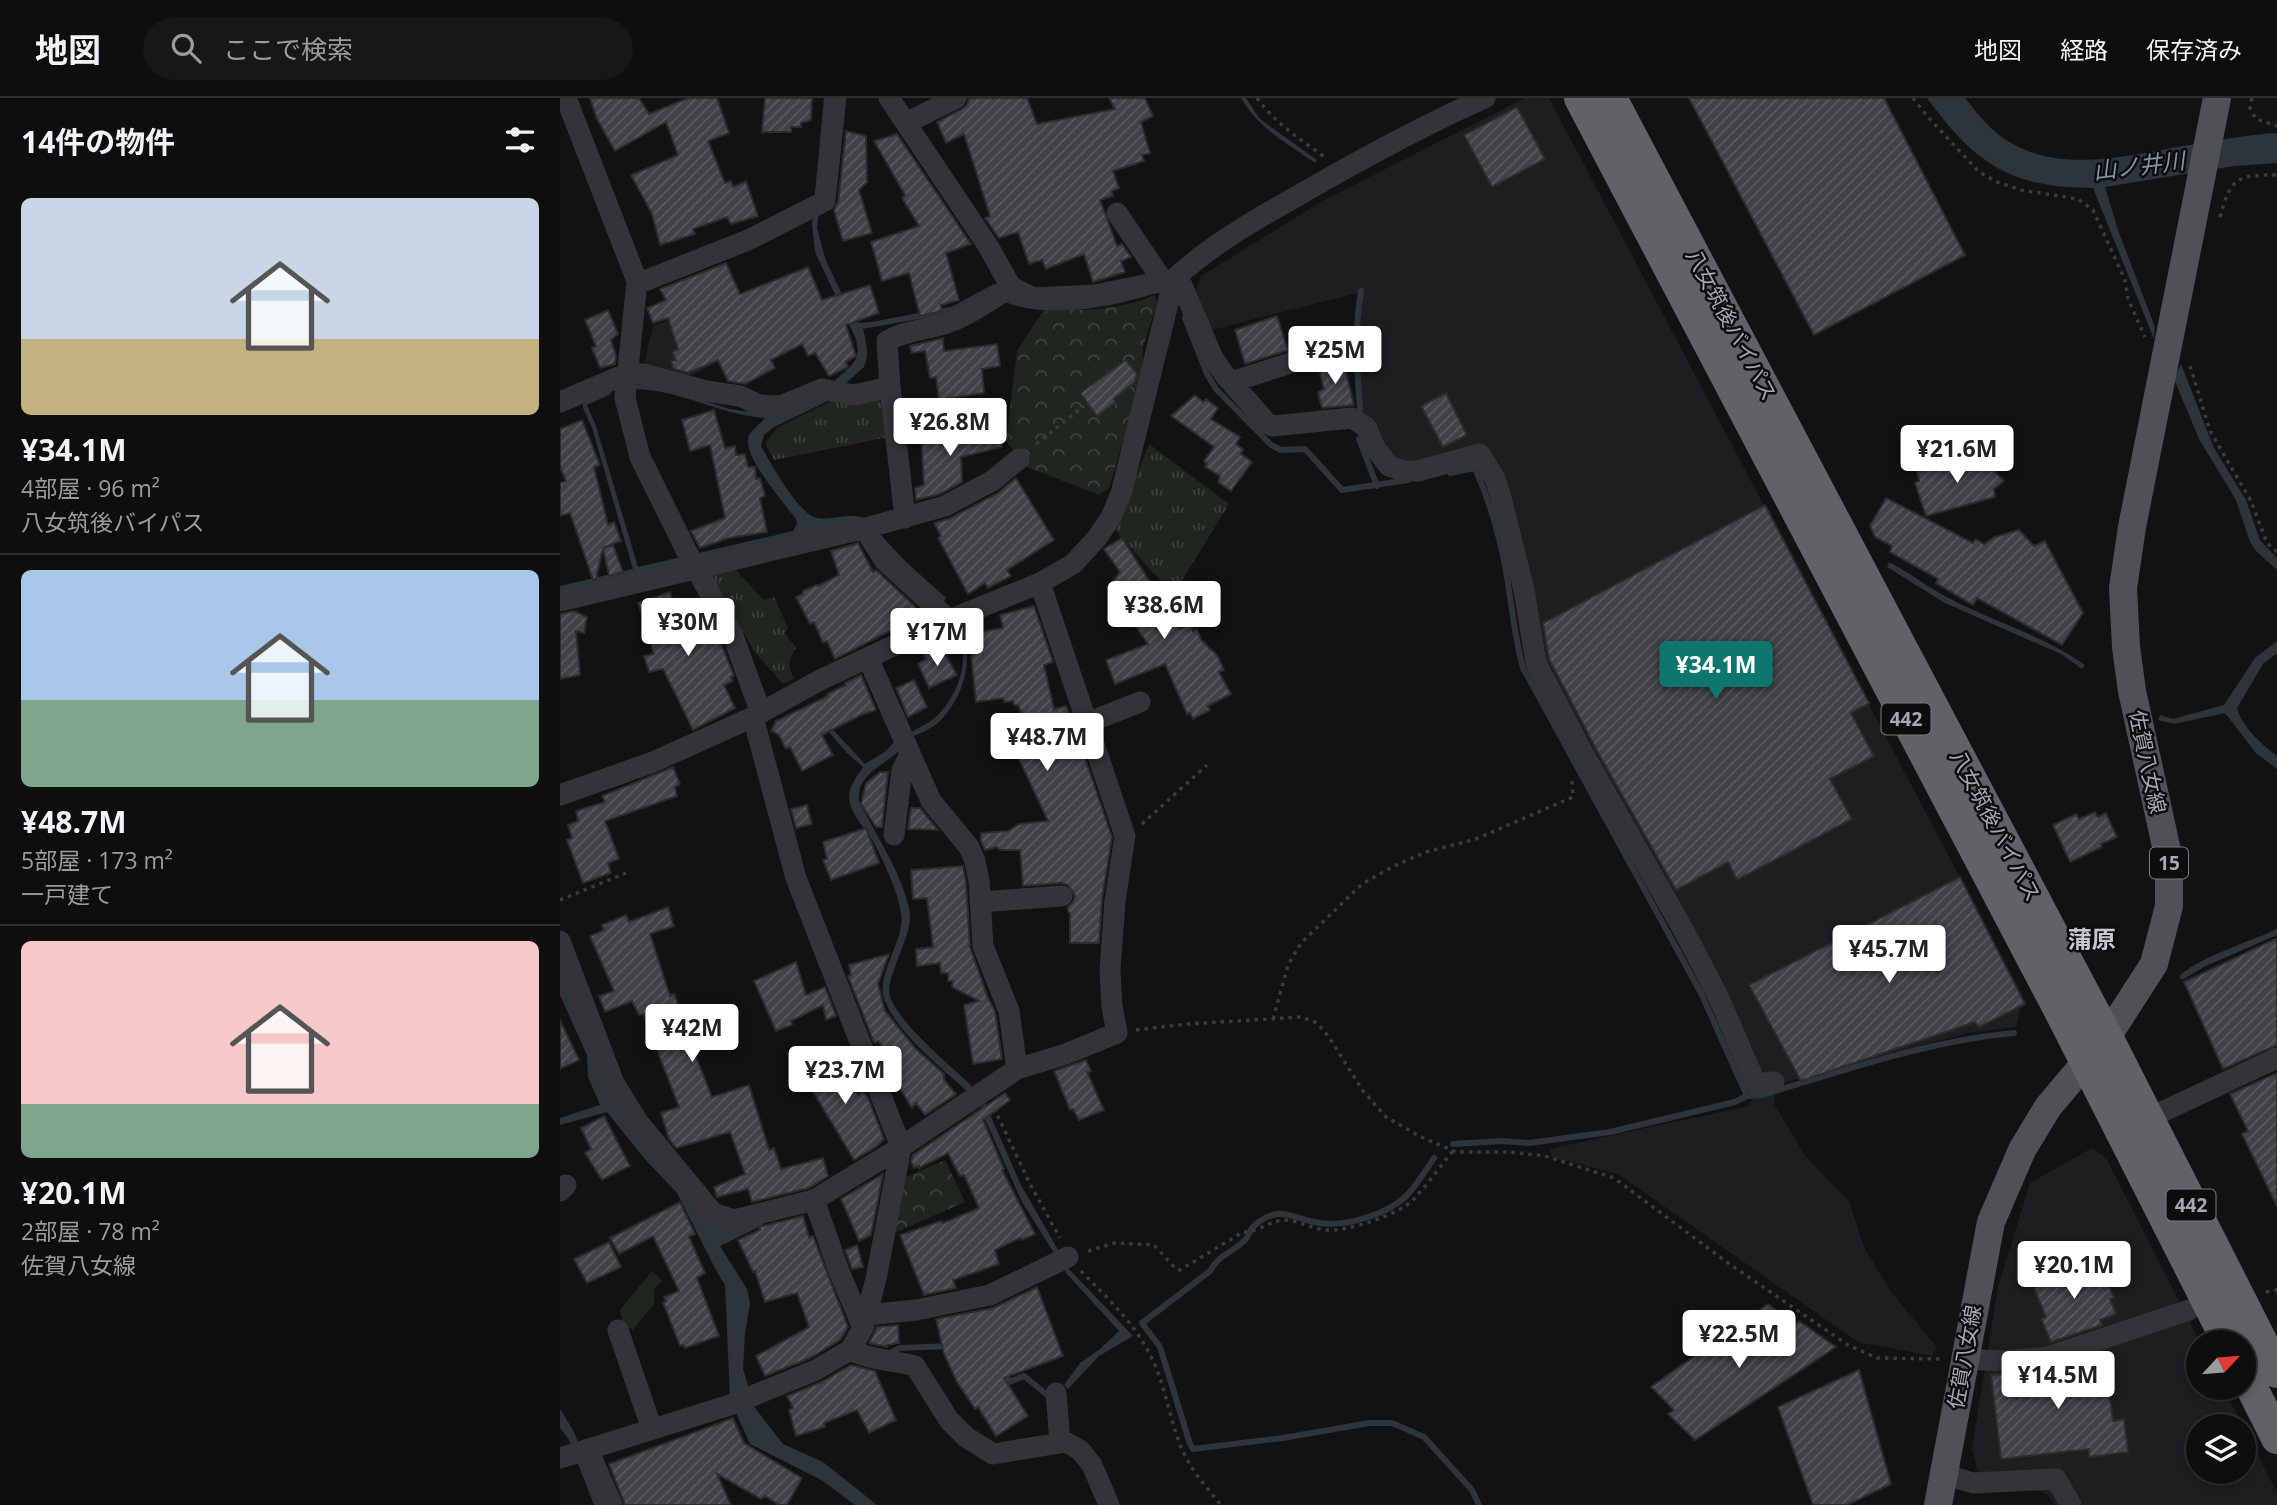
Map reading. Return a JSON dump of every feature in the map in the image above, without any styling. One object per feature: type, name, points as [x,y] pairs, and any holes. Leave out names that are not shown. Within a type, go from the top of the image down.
[{"type":"highway","name":"八女筑後バイパス","points":[[1580,98],[2086,1062],[2222,1330]]},
{"type":"highway","name":"八女筑後バイパス","points":[[1611,98],[2107,1037],[2277,1372]]},
{"type":"highway","points":[[2256,1396],[2277,1438]]},
{"type":"main road","name":"佐賀八女線","points":[[1938,1505],[1991,1222],[2029,1139],[2048,1107],[2107,1037],[2154,964],[2169,906],[2169,860],[2132,691],[2126,647],[2123,588],[2132,527],[2217,98]]},
{"type":"street","points":[[566,98],[637,281],[625,398],[640,457],[693,564],[733,636],[757,715],[796,878],[901,1147],[888,1225],[865,1321],[850,1350],[816,1370],[761,1393],[572,1452],[612,1505]]},
{"type":"street","points":[[637,281],[647,280],[748,240],[825,201],[836,98]]},
{"type":"street","points":[[889,98],[988,246],[1006,290]]},
{"type":"street","points":[[906,123],[956,98]]},
{"type":"street","points":[[905,518],[887,341],[900,334],[947,323],[1006,290],[1034,298],[1095,295],[1171,279],[1218,243],[1337,174],[1450,113],[1485,98]]},
{"type":"street","points":[[1117,213],[1171,279],[1213,358],[1267,423],[1273,426],[1352,418],[1366,427],[1375,448],[1390,466],[1404,471],[1418,471],[1480,454],[1495,479],[1500,494],[1524,590],[1536,663],[1717,994],[1756,1084],[1774,1082]]},
{"type":"street","points":[[560,795],[653,762],[757,715],[822,679],[953,618],[1040,583],[1073,565],[1097,538],[1111,517],[1121,494],[1171,279]]},
{"type":"street","points":[[1231,382],[1297,362]]},
{"type":"street","points":[[560,402],[626,374],[643,374],[706,391],[740,396],[759,405],[781,406],[830,391],[854,395],[890,387]]},
{"type":"street","points":[[560,600],[693,564],[868,527],[945,506],[992,481],[1019,459]]},
{"type":"street","points":[[868,527],[885,561],[953,618]]},
{"type":"street","points":[[560,941],[614,1083],[638,1122],[713,1213],[734,1220],[814,1200],[901,1147],[1017,1069],[1066,1054],[1117,1033],[1111,1006],[1110,970],[1115,901],[1125,840],[1040,583]]},
{"type":"street","points":[[868,658],[931,802],[969,847],[975,861],[983,946],[1009,1011],[1017,1069]]},
{"type":"street","points":[[1087,723],[1140,702]]},
{"type":"street","points":[[894,835],[906,744]]},
{"type":"street","points":[[980,902],[1062,896]]},
{"type":"street","points":[[2147,1119],[2277,1058]]},
{"type":"street","points":[[814,1200],[839,1271],[865,1321]]},
{"type":"street","points":[[865,1321],[990,1295],[1065,1259]]},
{"type":"street","points":[[1964,1359],[2003,1361],[2048,1357],[2189,1310]]},
{"type":"street","points":[[618,1331],[652,1429]]},
{"type":"street","points":[[850,1350],[865,1357],[895,1360],[915,1366],[949,1420],[965,1437],[993,1454],[1066,1442],[1080,1450],[1092,1465],[1109,1505]]},
{"type":"street","points":[[1056,1393],[1060,1443]]},
{"type":"street","points":[[1944,1474],[1973,1483],[2056,1479],[2071,1505]]},
{"type":"path","points":[[1257,98],[1266,111],[1297,138],[1326,158],[1337,174]]},
{"type":"path","points":[[1913,98],[1979,172],[1997,182],[2021,190],[2078,199],[2093,210],[2125,280],[2129,299]]},
{"type":"path","points":[[2252,98],[2250,108],[2256,119],[2277,126]]},
{"type":"path","points":[[2219,222],[2233,184],[2242,178],[2277,175]]},
{"type":"path","points":[[2188,361],[2210,431],[2251,501],[2267,542],[2277,552]]},
{"type":"path","points":[[1036,444],[1084,406]]},
{"type":"path","points":[[1273,1019],[1288,965],[1301,943],[1362,884],[1426,852],[1476,839],[1573,797],[1573,783],[1566,764],[1584,755]]},
{"type":"path","points":[[1125,840],[1207,765]]},
{"type":"path","points":[[560,900],[626,873]]},
{"type":"path","points":[[1117,1033],[1156,1026],[1302,1017],[1317,1023],[1329,1037],[1363,1091],[1386,1117],[1421,1138],[1453,1151],[1545,1156],[1614,1178],[1728,1263],[1848,1346],[1877,1358],[1964,1359]]},
{"type":"path","points":[[980,1094],[1055,1227],[1065,1259],[1133,1325],[1145,1345],[1154,1363],[1180,1445],[1195,1474],[1220,1505]]},
{"type":"path","points":[[1065,1259],[1097,1246],[1114,1243],[1154,1245],[1180,1270],[1243,1232],[1254,1232],[1279,1220],[1293,1220],[1327,1230],[1353,1226],[1410,1203],[1453,1151]]},
{"type":"shaded area","points":[[1525,98],[1549,98],[2023,997],[2016,1027],[1968,1033],[1776,1085],[1774,1104],[1806,1157],[1849,1201],[1864,1247],[1891,1292],[1937,1347],[1932,1356],[1858,1342],[1618,1174],[1552,1157],[1549,1149],[1749,1106],[1762,1078],[1546,676],[1485,450],[1395,469],[1358,420],[1358,293],[1208,331],[1193,299],[1201,276],[1326,199]]},
{"type":"shaded area","points":[[718,302],[716,363],[680,381],[643,370],[653,326]]},
{"type":"shaded area","points":[[2092,1148],[2106,1158],[2194,1330],[2186,1330],[2186,1400],[2229,1400],[2237,1414],[2186,1414],[2186,1484],[2256,1484],[2256,1451],[2277,1493],[2277,1505],[2055,1505],[2048,1495],[2038,1490],[1999,1492],[1977,1469],[1972,1448],[1998,1287],[2030,1183]]},
{"type":"green space","points":[[1154,295],[1158,301],[1143,347],[1142,378],[1109,488],[1099,495],[1027,467],[1006,441],[1017,351],[1043,311],[1114,307]]},
{"type":"green space","points":[[884,393],[889,437],[774,460],[765,443],[777,428],[833,400]]},
{"type":"green space","points":[[1149,444],[1229,504],[1173,595],[1115,530]]},
{"type":"green space","points":[[730,563],[763,600],[774,597],[788,628],[785,633],[796,648],[789,663],[794,679],[783,684],[755,652],[705,570]]},
{"type":"green space","points":[[945,1160],[965,1202],[894,1233],[904,1178]]},
{"type":"green space","points":[[652,1271],[662,1281],[654,1289],[654,1304],[633,1330],[623,1324],[620,1310]]},
{"type":"water","points":[[824,98],[832,98],[817,228],[826,261],[854,319],[860,323],[871,322],[951,307],[994,284],[996,287],[979,300],[935,316],[863,329],[867,353],[864,367],[824,403],[774,427],[764,435],[761,446],[786,487],[810,515],[823,519],[854,516],[866,519],[905,561],[946,598],[941,606],[865,524],[560,595],[560,586],[633,569],[592,428],[583,408],[583,402],[610,390],[611,394],[587,405],[596,426],[638,567],[793,531],[797,524],[759,469],[749,448],[750,433],[765,418],[732,412],[653,390],[636,389],[635,386],[646,383],[730,409],[757,413],[832,383],[856,359],[856,339],[815,252],[812,224]]},
{"type":"water","points":[[1241,98],[1246,98],[1260,119],[1317,160],[1315,163],[1265,127]]},
{"type":"water","name":"山ノ井川","points":[[1927,98],[1965,98],[2000,136],[2026,150],[2046,156],[2090,160],[2112,158],[2273,133],[2277,134],[2277,163],[2234,166],[2105,187],[2118,230],[2155,327],[2154,339],[2093,188],[2039,183],[1997,168],[1962,140]]},
{"type":"water","points":[[1153,294],[1117,304],[1079,310],[1040,310],[1005,302],[1006,296]]},
{"type":"water","points":[[2181,364],[2214,448],[2246,500],[2260,540],[2277,558],[2277,570],[2250,542],[2236,500],[2199,439],[2174,379]]},
{"type":"water","points":[[1889,562],[1945,596],[2034,636],[2085,665],[2082,669],[2061,654],[1945,603],[1887,567]]},
{"type":"water","points":[[963,630],[966,666],[955,701],[940,721],[912,737],[910,733],[938,715],[957,687],[963,665],[962,643],[958,632]]},
{"type":"water","points":[[2277,641],[2277,653],[2263,664],[2237,708],[2248,729],[2277,756],[2277,769],[2256,753],[2225,713],[2174,724],[2158,720],[2160,715],[2173,719],[2224,705],[2255,658]]},
{"type":"water","points":[[810,705],[865,764],[886,751],[894,742],[899,751],[866,778],[859,792],[859,801],[894,866],[909,908],[908,930],[891,980],[890,996],[903,1019],[973,1087],[968,1092],[910,1038],[891,1014],[885,1001],[884,980],[901,924],[899,904],[894,886],[874,843],[855,815],[850,802],[851,788],[863,767],[847,753],[808,708]]},
{"type":"water","points":[[2277,929],[2277,935],[2206,966],[2182,980],[2179,976],[2213,956]]},
{"type":"water","points":[[560,955],[618,1102],[702,1207],[761,1219],[763,1225],[720,1246],[747,1289],[750,1303],[743,1369],[755,1408],[783,1444],[823,1462],[877,1505],[855,1505],[823,1481],[750,1444],[730,1399],[725,1285],[677,1193],[643,1157],[607,1112],[560,1125],[560,1118],[600,1105],[588,1077],[587,1055],[560,995]]},
{"type":"water","points":[[985,1103],[1021,1185],[1069,1269],[1133,1336],[1099,1356],[1068,1389],[1064,1385],[1080,1363],[1119,1331],[1067,1274],[1022,1202],[980,1108]]},
{"type":"water","points":[[560,1409],[573,1430],[605,1505],[594,1505],[568,1438],[560,1428]]},
{"type":"building","points":[[590,98],[639,98],[649,114],[688,98],[717,98],[729,133],[708,141],[725,183],[731,181],[733,187],[746,181],[758,216],[731,224],[727,217],[693,229],[695,234],[660,245],[652,214],[631,175],[678,155],[666,122],[615,151],[597,119]]},
{"type":"building","points":[[765,98],[812,98],[811,120],[801,123],[801,127],[791,127],[791,132],[762,132]]},
{"type":"building","points":[[969,98],[1027,98],[1037,124],[1115,109],[1109,98],[1145,98],[1153,116],[1141,122],[1150,153],[1142,155],[1144,161],[1113,171],[1119,188],[1112,191],[1113,196],[1100,200],[1117,246],[1122,244],[1131,257],[1121,261],[1125,272],[1093,282],[1084,254],[1046,269],[1042,260],[1029,264],[1018,232],[999,238],[985,218],[990,216],[964,134],[946,143],[937,122],[962,109]]},
{"type":"building","points":[[1689,98],[1884,98],[1965,255],[1814,335]]},
{"type":"building","points":[[1517,107],[1545,159],[1492,187],[1464,135]]},
{"type":"building","points":[[846,131],[866,136],[867,182],[859,190],[872,233],[843,241],[834,210],[838,202]]},
{"type":"building","points":[[897,134],[971,244],[946,253],[959,300],[941,305],[942,311],[920,316],[909,273],[882,281],[871,242],[919,226],[902,198],[905,195],[874,141]]},
{"type":"building","points":[[726,263],[740,294],[808,267],[822,300],[870,285],[879,313],[846,325],[856,356],[846,362],[848,367],[829,376],[815,353],[808,356],[802,344],[771,360],[775,368],[745,384],[728,381],[718,360],[688,373],[674,369],[671,361],[676,360],[672,352],[678,349],[668,318],[653,323],[647,308],[666,300],[660,289]]},
{"type":"building","points":[[608,310],[618,334],[611,340],[616,356],[615,364],[600,368],[592,348],[596,346],[585,320]]},
{"type":"building","points":[[1277,316],[1288,350],[1245,364],[1235,330]]},
{"type":"building","points":[[943,338],[944,351],[997,344],[1000,366],[982,369],[984,393],[939,400],[936,377],[930,378],[925,351],[912,353],[910,346]]},
{"type":"building","points":[[1126,360],[1137,374],[1135,382],[1114,399],[1116,402],[1097,416],[1080,393]]},
{"type":"building","points":[[1343,360],[1354,405],[1322,408],[1318,392],[1324,389],[1318,365]]},
{"type":"building","points":[[1446,393],[1467,435],[1443,447],[1421,406]]},
{"type":"building","points":[[1195,395],[1203,402],[1206,399],[1218,408],[1211,419],[1240,437],[1236,444],[1243,449],[1241,454],[1252,462],[1231,491],[1218,482],[1220,476],[1205,467],[1207,464],[1204,461],[1214,447],[1171,416]]},
{"type":"building","points":[[714,410],[725,448],[735,446],[736,455],[745,454],[748,467],[755,467],[756,479],[760,478],[765,496],[760,498],[767,532],[729,538],[700,548],[691,531],[725,518],[710,445],[690,451],[682,420]]},
{"type":"building","points":[[582,420],[600,465],[594,467],[608,525],[614,522],[621,541],[603,548],[596,579],[593,580],[570,513],[560,516],[560,483],[566,481],[560,467],[560,429]]},
{"type":"building","points":[[999,431],[1002,447],[961,457],[962,482],[940,494],[916,500],[915,488],[924,485],[921,434]]},
{"type":"building","points":[[1980,456],[1982,460],[1990,459],[1992,468],[2004,481],[1994,489],[1995,497],[1926,516],[1915,483],[1919,481],[1917,472]]},
{"type":"building","points":[[1016,478],[1054,540],[1007,570],[1011,576],[988,588],[985,583],[968,594],[938,538],[941,536],[934,523],[951,518],[998,493]]},
{"type":"building","points":[[1886,498],[1973,543],[1976,539],[1984,544],[1995,537],[2019,530],[2034,546],[2045,541],[2083,613],[2062,645],[1977,598],[1973,605],[1936,583],[1938,579],[1890,552],[1892,546],[1875,537],[1870,526]]},
{"type":"building","points":[[1765,505],[1869,703],[1851,713],[1874,756],[1830,779],[1852,819],[1737,880],[1728,862],[1676,890],[1596,749],[1549,659],[1543,623]]},
{"type":"building","points":[[1122,538],[1180,629],[1190,624],[1193,631],[1197,629],[1201,640],[1217,655],[1224,670],[1219,672],[1231,694],[1208,706],[1210,710],[1193,719],[1190,713],[1187,714],[1165,664],[1115,684],[1106,660],[1148,644],[1118,601],[1124,595],[1114,580],[1120,572],[1104,549]]},
{"type":"building","points":[[858,543],[873,572],[876,570],[923,614],[835,659],[827,641],[823,643],[814,622],[810,624],[796,597],[803,594],[803,591],[839,575],[831,551]]},
{"type":"building","points":[[613,545],[623,572],[609,576],[603,548]]},
{"type":"building","points":[[670,592],[673,602],[683,599],[685,605],[695,602],[708,641],[719,638],[734,676],[731,677],[733,681],[724,685],[735,708],[693,730],[663,669],[649,672],[644,656],[654,654],[638,603]]},
{"type":"building","points":[[1034,606],[1053,662],[1044,665],[1054,709],[1066,706],[1071,717],[1112,837],[1102,899],[1099,943],[1070,943],[1068,907],[1075,896],[1068,885],[1061,883],[1023,886],[1020,850],[1000,850],[997,847],[985,850],[981,841],[981,833],[1008,831],[1019,824],[1048,821],[1017,755],[1035,747],[1018,705],[1014,705],[1013,701],[1004,702],[1003,698],[976,702],[969,634],[1003,628],[1000,615]]},
{"type":"building","points":[[574,611],[587,617],[584,633],[576,631],[580,675],[560,679],[560,614]]},
{"type":"building","points":[[942,648],[957,675],[929,688],[918,664],[926,659],[924,655]]},
{"type":"building","points":[[861,675],[876,710],[822,735],[833,755],[802,771],[790,747],[786,749],[779,735],[771,731],[776,721],[828,696],[827,694]]},
{"type":"building","points":[[914,680],[927,707],[908,717],[896,688]]},
{"type":"building","points":[[673,767],[680,784],[675,787],[677,796],[605,821],[619,859],[608,863],[611,873],[583,883],[567,840],[572,838],[568,825],[578,821],[576,811],[605,802],[602,796]]},
{"type":"building","points":[[880,772],[888,772],[882,827],[876,827],[861,804],[866,783]]},
{"type":"building","points":[[807,805],[812,824],[796,828],[791,809]]},
{"type":"building","points":[[911,808],[920,808],[938,830],[908,829]]},
{"type":"building","points":[[2095,812],[2098,817],[2106,813],[2117,837],[2070,862],[2053,825],[2076,814],[2079,819]]},
{"type":"building","points":[[866,828],[879,863],[831,880],[823,860],[827,859],[823,842]]},
{"type":"building","points":[[963,866],[970,947],[995,1011],[1002,1059],[973,1064],[964,1005],[979,1001],[952,987],[953,981],[948,981],[948,973],[941,973],[940,963],[917,966],[916,949],[933,947],[927,898],[913,899],[911,870]]},
{"type":"building","points":[[1960,877],[2025,1004],[1979,1027],[1975,1022],[1801,1081],[1749,985]]},
{"type":"building","points":[[668,907],[674,926],[650,934],[670,996],[674,994],[690,1031],[687,1034],[712,1097],[749,1085],[769,1150],[774,1148],[781,1169],[823,1158],[828,1176],[809,1188],[752,1202],[748,1189],[717,1197],[714,1187],[745,1174],[730,1132],[676,1148],[669,1139],[661,1113],[679,1107],[643,1014],[639,1015],[632,1001],[605,1012],[599,996],[614,991],[590,936],[604,930],[602,925],[626,915],[629,922]]},
{"type":"building","points":[[2277,938],[2277,1045],[2223,1069],[2184,982]]},
{"type":"building","points":[[889,954],[878,984],[885,1011],[915,1048],[944,1074],[944,1080],[956,1094],[925,1115],[916,1103],[912,1108],[890,1073],[899,1067],[878,1041],[875,1043],[873,1040],[848,976],[851,975],[849,965]]},
{"type":"building","points":[[796,962],[806,995],[825,987],[836,1016],[826,1020],[823,1005],[791,1021],[792,1025],[776,1031],[754,981]]},
{"type":"building","points":[[560,1020],[579,1060],[560,1069]]},
{"type":"building","points":[[839,1055],[858,1095],[863,1091],[868,1098],[884,1139],[854,1160],[800,1070]]},
{"type":"building","points":[[1086,1060],[1091,1071],[1087,1072],[1104,1110],[1079,1120],[1073,1109],[1070,1110],[1054,1071]]},
{"type":"building","points":[[2277,1073],[2277,1206],[2242,1134],[2248,1131],[2230,1094]]},
{"type":"building","points":[[1005,1093],[1010,1100],[983,1120],[1004,1169],[1002,1170],[1035,1234],[995,1250],[999,1264],[953,1280],[956,1288],[924,1295],[900,1235],[941,1221],[943,1223],[979,1208],[964,1175],[960,1176],[948,1153],[919,1168],[914,1168],[911,1162],[913,1155]]},
{"type":"building","points":[[604,1116],[630,1166],[602,1180],[585,1153],[591,1149],[581,1128]]},
{"type":"building","points":[[883,1174],[871,1235],[859,1241],[841,1199]]},
{"type":"building","points":[[680,1202],[695,1234],[689,1237],[705,1273],[697,1278],[719,1336],[685,1348],[680,1346],[663,1302],[666,1301],[664,1297],[679,1291],[653,1236],[619,1254],[610,1238]]},
{"type":"building","points":[[803,1216],[809,1237],[813,1236],[848,1327],[840,1340],[810,1358],[765,1376],[756,1356],[809,1327],[797,1293],[765,1302],[755,1271],[753,1272],[738,1240],[760,1230],[759,1227]]},
{"type":"building","points":[[609,1242],[621,1267],[587,1283],[574,1259]]},
{"type":"building","points":[[857,1245],[863,1267],[852,1269],[845,1250]]},
{"type":"building","points":[[2078,1260],[2083,1276],[2102,1268],[2114,1298],[2110,1299],[2116,1314],[2100,1320],[2102,1325],[2051,1342],[2041,1319],[2046,1317],[2034,1288],[2052,1281],[2049,1272]]},
{"type":"building","points":[[1037,1287],[1063,1356],[1004,1378],[1028,1416],[996,1436],[978,1407],[975,1409],[957,1382],[944,1354],[936,1319],[993,1308]]},
{"type":"building","points":[[1768,1304],[1795,1324],[1799,1321],[1836,1347],[1695,1440],[1668,1414],[1674,1410],[1651,1387]]},
{"type":"building","points":[[898,1325],[899,1343],[887,1347],[869,1343],[877,1327]]},
{"type":"building","points":[[2104,1352],[2113,1421],[2124,1419],[2128,1452],[2089,1457],[2089,1449],[2001,1459],[1991,1375],[2049,1370]]},
{"type":"building","points":[[851,1365],[875,1371],[896,1420],[869,1433],[857,1410],[824,1423],[825,1427],[796,1436],[789,1410],[793,1408],[787,1396],[821,1382]]},
{"type":"building","points":[[1859,1370],[1891,1484],[1847,1505],[1813,1505],[1778,1407]]},
{"type":"building","points":[[733,1418],[744,1443],[802,1478],[787,1505],[779,1505],[765,1496],[761,1499],[717,1474],[731,1505],[625,1505],[609,1464]]},
{"type":"waterway","points":[[1360,409],[1357,335],[1361,291]]},
{"type":"waterway","points":[[1185,318],[1207,374],[1216,389],[1271,445],[1281,450],[1305,449],[1342,490],[1408,480]]},
{"type":"waterway","points":[[1359,439],[1377,486]]},
{"type":"waterway","points":[[1450,473],[1475,468],[1502,549],[1523,668],[1701,993],[1747,1096]]},
{"type":"waterway","points":[[1453,1144],[1502,1141],[1529,1143],[1610,1132],[1735,1102],[1747,1096],[1762,1095],[1918,1050],[2014,1033]]},
{"type":"waterway","points":[[1434,1158],[1409,1193],[1379,1213],[1354,1221],[1330,1224],[1286,1214],[1271,1215],[1263,1219],[1253,1227],[1246,1239],[1218,1260],[1210,1271],[1142,1323],[1160,1347],[1193,1449],[1283,1438],[1369,1423],[1392,1423],[1424,1437],[1472,1490],[1479,1505]]},
{"type":"waterway","points":[[892,1352],[900,1348],[951,1346]]},
{"type":"waterway","points":[[1003,1371],[1009,1382],[1024,1376],[1046,1394]]},
{"type":"district","name":"蒲原","points":[[2092,940]]}]
